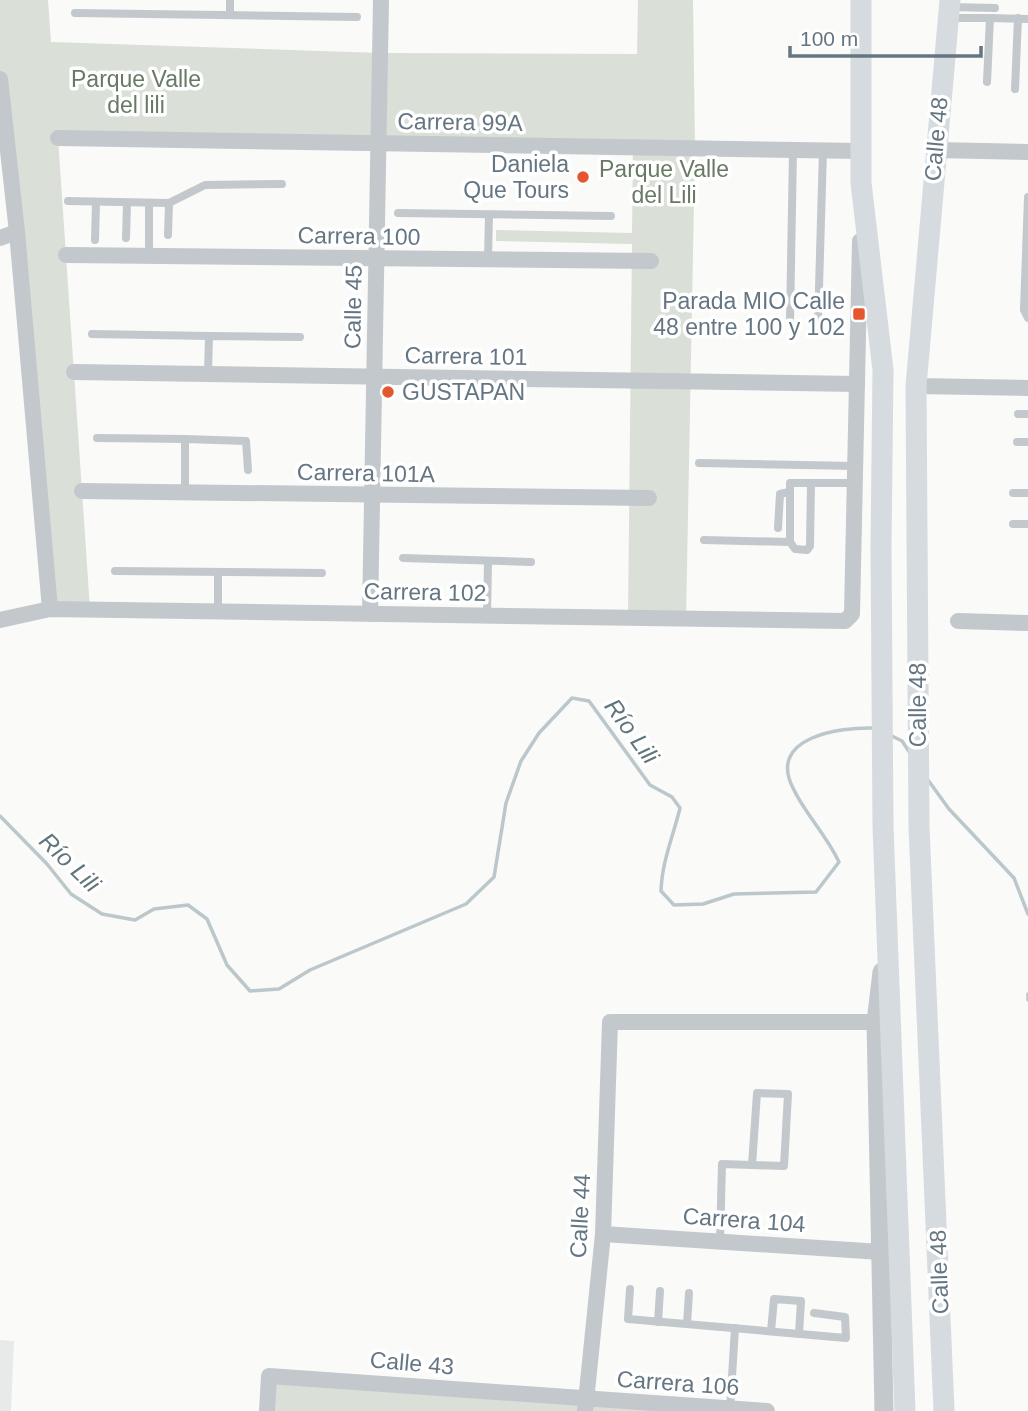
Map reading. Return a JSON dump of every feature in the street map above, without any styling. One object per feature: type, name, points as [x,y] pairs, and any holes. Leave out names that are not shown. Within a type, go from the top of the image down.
[{"type":"main road","name":"Calle 48","points":[[862,0],[860,183],[883,370],[881,547],[887,933],[905,1411]]},
{"type":"main road","name":"Calle 48","points":[[944,1411],[940,1255],[922,930],[916,387],[935,150],[950,8]]},
{"type":"street","name":"Calle 45","points":[[370,614],[380,0]]},
{"type":"street","points":[[0,79],[17,232],[50,608]]},
{"type":"street","name":"Carrera 99A","points":[[58,138],[861,151]]},
{"type":"street","points":[[935,150],[1028,152]]},
{"type":"street","name":"Calle 48","points":[[850,618],[860,183]]},
{"type":"street","points":[[0,238],[17,232]]},
{"type":"street","name":"Carrera 100","points":[[66,255],[651,261]]},
{"type":"street","name":"Carrera 101","points":[[74,372],[857,384]]},
{"type":"street","points":[[916,387],[1028,388]]},
{"type":"street","name":"Carrera 101A","points":[[82,491],[649,498]]},
{"type":"street","name":"Carrera 102","points":[[0,620],[50,608],[841,621],[850,618]]},
{"type":"street","points":[[958,621],[1028,623]]},
{"type":"street","points":[[884,1411],[876,1022],[887,933]]},
{"type":"street","name":"Calle 44","points":[[586,1405],[603,1234],[610,1023],[876,1022]]},
{"type":"street","name":"Carrera 104","points":[[603,1234],[881,1252]]},
{"type":"street","name":"Calle 43","points":[[267,1411],[269,1376],[586,1405]]},
{"type":"street","name":"Carrera 106","points":[[586,1405],[767,1411]]},
{"type":"lane","points":[[230,0],[230,15]]},
{"type":"lane","points":[[950,8],[995,8]]},
{"type":"lane","points":[[950,8],[990,18],[1028,19]]},
{"type":"lane","points":[[75,13],[357,17]]},
{"type":"lane","points":[[987,82],[990,18]]},
{"type":"lane","points":[[1015,89],[1018,18]]},
{"type":"lane","points":[[790,322],[793,150]]},
{"type":"lane","points":[[818,323],[824,150]]},
{"type":"lane","points":[[68,201],[169,203],[205,185],[282,184]]},
{"type":"lane","points":[[1028,197],[1024,310],[1028,318]]},
{"type":"lane","points":[[95,240],[96,202]]},
{"type":"lane","points":[[126,239],[127,203]]},
{"type":"lane","points":[[168,235],[169,203]]},
{"type":"lane","points":[[149,204],[149,255]]},
{"type":"lane","points":[[398,213],[611,216]]},
{"type":"lane","points":[[488,260],[489,215]]},
{"type":"lane","points":[[92,334],[300,337]]},
{"type":"lane","points":[[208,375],[209,336]]},
{"type":"lane","points":[[1018,414],[1028,414]]},
{"type":"lane","points":[[97,438],[243,440],[246,441],[248,470]]},
{"type":"lane","points":[[185,439],[185,492]]},
{"type":"lane","points":[[1017,442],[1028,442]]},
{"type":"lane","points":[[699,463],[855,466]]},
{"type":"lane","points":[[811,483],[810,546],[807,550],[798,551],[790,542],[790,483],[811,483],[855,483]]},
{"type":"lane","points":[[778,528],[780,494],[789,492]]},
{"type":"lane","points":[[1013,493],[1028,493]]},
{"type":"lane","points":[[1013,524],[1028,524]]},
{"type":"lane","points":[[704,540],[790,542]]},
{"type":"lane","points":[[403,558],[531,562]]},
{"type":"lane","points":[[487,616],[488,562]]},
{"type":"lane","points":[[115,571],[322,573]]},
{"type":"lane","points":[[218,572],[218,610]]},
{"type":"lane","points":[[720,1242],[722,1164],[783,1167],[788,1094],[757,1093],[752,1165]]},
{"type":"lane","points":[[630,1289],[628,1319],[846,1338],[845,1317],[814,1313]]},
{"type":"lane","points":[[658,1322],[660,1291]]},
{"type":"lane","points":[[687,1324],[689,1293]]},
{"type":"lane","points":[[771,1331],[774,1299],[802,1301],[799,1334]]},
{"type":"lane","points":[[730,1409],[735,1328]]},
{"type":"shaded area","points":[[0,1340],[14,1341],[11,1411],[0,1411]]},
{"type":"green space","points":[[0,0],[48,0],[51,42],[380,53],[637,54],[638,0],[693,0],[695,148],[686,619],[628,618],[632,244],[496,241],[496,230],[632,233],[633,147],[58,138],[90,609],[50,609],[0,79]]},
{"type":"green space","points":[[269,1376],[767,1411],[267,1411]]},
{"type":"waterway","name":"Río Lili","points":[[0,816],[47,864],[71,894],[102,914],[135,920],[154,909],[188,905],[207,919],[227,965],[250,991],[279,989],[310,970],[466,904],[494,877],[506,803],[521,761],[539,733],[572,698],[589,701],[650,785],[672,797],[680,808],[666,859],[661,891],[674,905],[703,904],[734,894],[816,892],[839,862],[793,788],[788,771],[790,757],[798,746],[811,738],[843,730],[874,728]]},
{"type":"waterway","name":"Río Lili","points":[[890,735],[902,741],[910,753]]},
{"type":"waterway","name":"Río Lili","points":[[928,780],[949,809],[1014,878],[1028,914]]},
{"type":"waterway","name":"Río Lili","points":[[1028,994],[1028,1000]]},
{"type":"place","name":"Daniela Que Tours","points":[[583,177]]},
{"type":"place","name":"Parada MIO Calle 48 entre 100 y 102","points":[[859,314]]},
{"type":"place","name":"GUSTAPAN","points":[[388,392]]},
{"type":"park label","name":"Parque Valle del lili","points":[[136,92]]},
{"type":"park label","name":"Parque Valle del Lili","points":[[664,182]]}]
